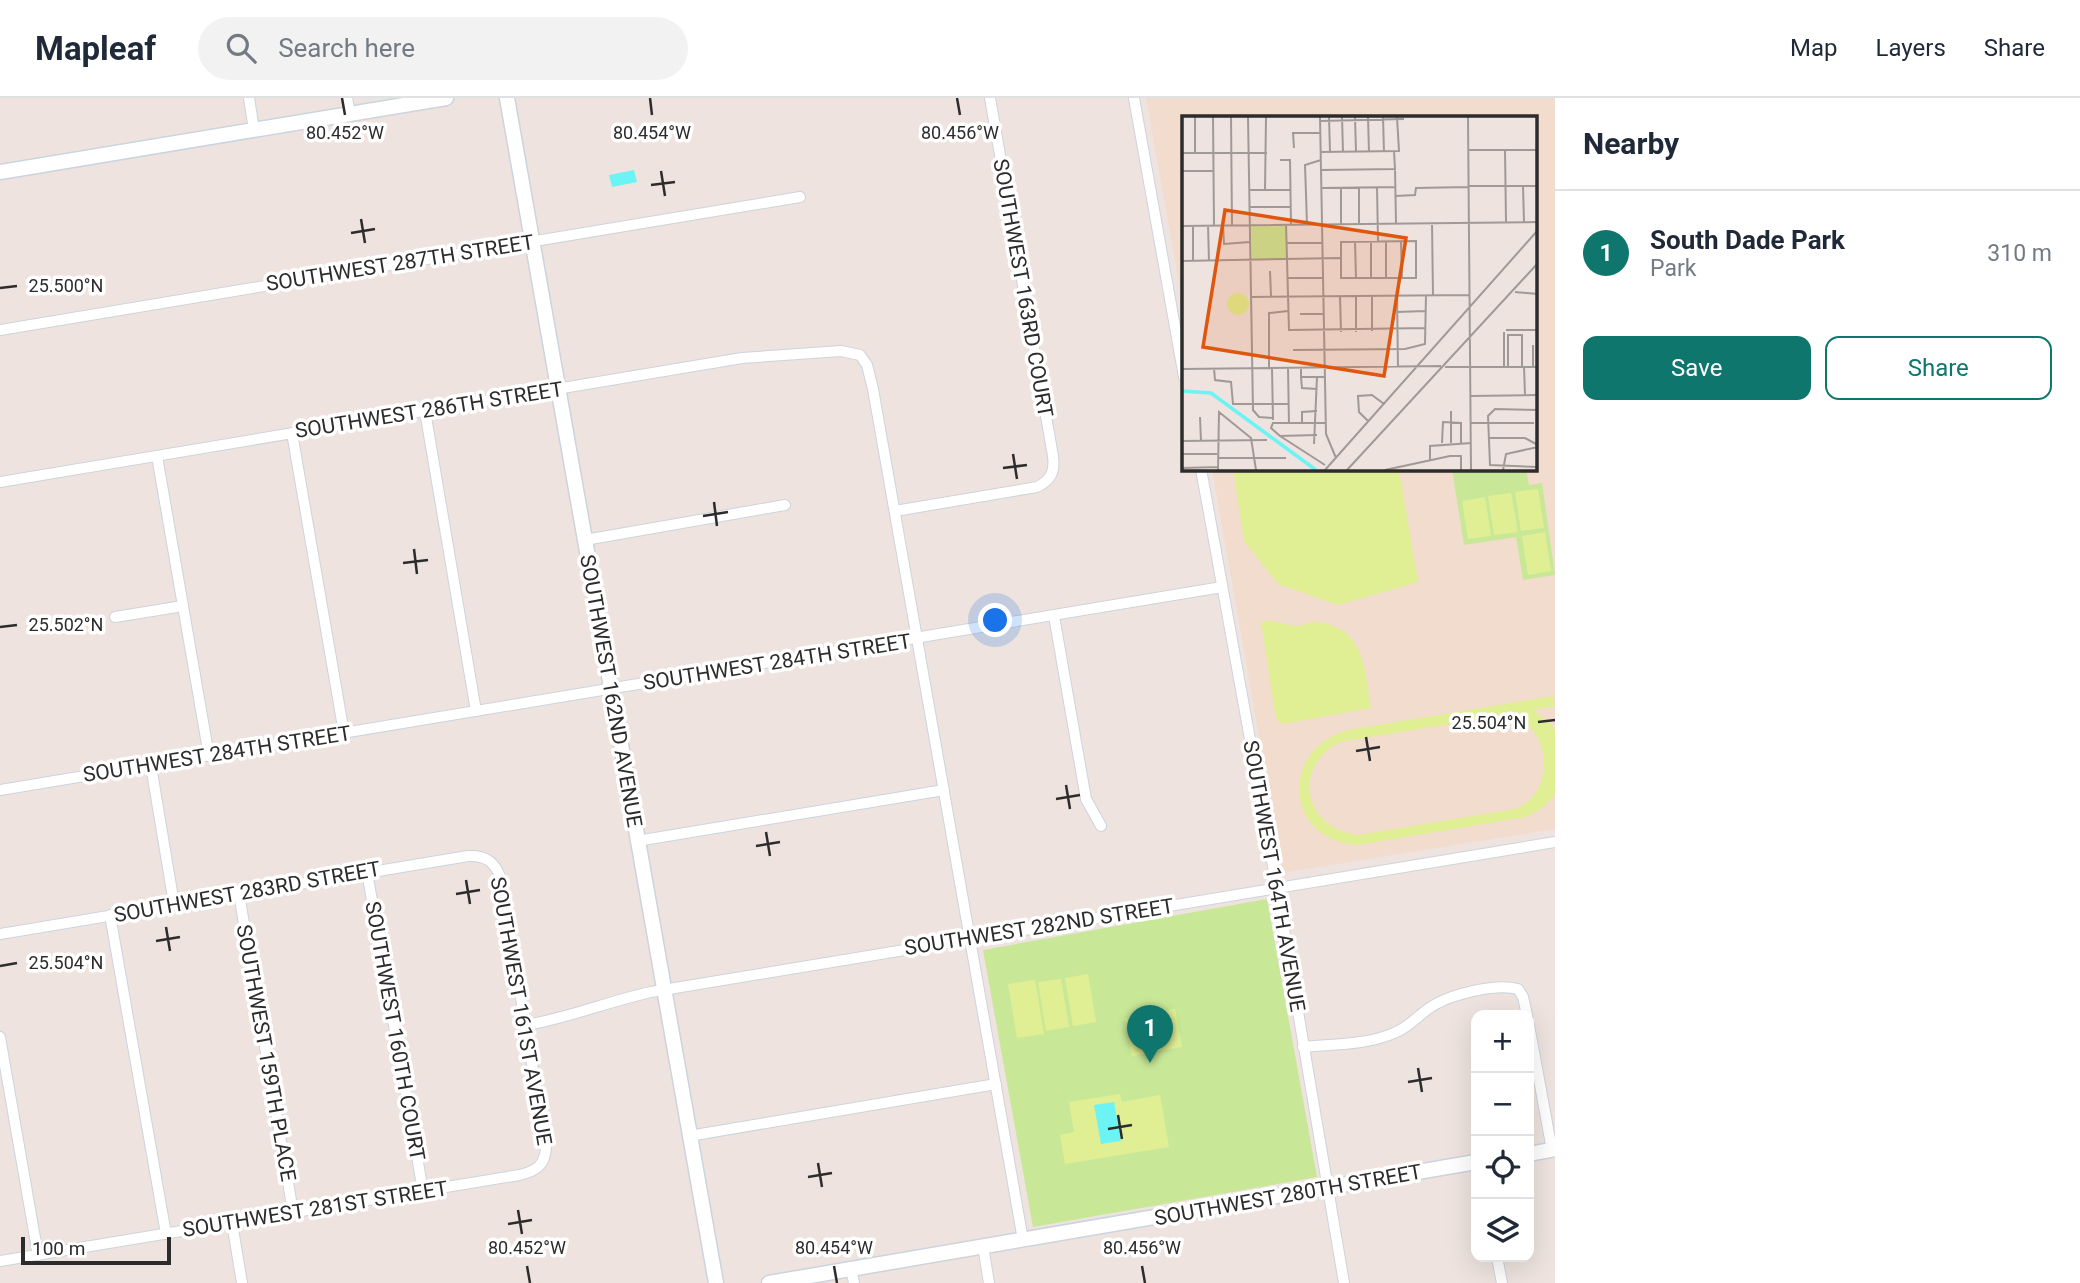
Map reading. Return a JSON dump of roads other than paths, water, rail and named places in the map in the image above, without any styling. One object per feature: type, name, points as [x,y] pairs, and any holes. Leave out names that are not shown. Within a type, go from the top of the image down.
[{"type":"street","points":[[249,98],[254,130]]},
{"type":"street","points":[[347,98],[350,114]]},
{"type":"street","points":[[0,172],[446,98]]},
{"type":"street","name":"SOUTHWEST 162ND AVENUE","points":[[507,98],[716,1283]]},
{"type":"street","name":"SOUTHWEST 163RD COURT","points":[[895,511],[1037,487],[1052,477],[1054,471],[990,98]]},
{"type":"street","points":[[1134,98],[1182,366]]},
{"type":"street","name":"SOUTHWEST 287TH STREET","points":[[0,330],[800,197]]},
{"type":"street","name":"SOUTHWEST 286TH STREET","points":[[0,482],[742,358],[841,351],[860,355],[870,375],[895,511]]},
{"type":"street","points":[[425,411],[477,711]]},
{"type":"street","points":[[292,433],[344,733]]},
{"type":"street","points":[[157,456],[209,756]]},
{"type":"street","name":"SOUTHWEST 164TH AVENUE","points":[[1201,471],[1277,888],[1344,1283]]},
{"type":"street","points":[[585,540],[785,505]]},
{"type":"street","points":[[895,511],[1023,1240]]},
{"type":"street","name":"SOUTHWEST 284TH STREET","points":[[0,788],[151,766],[1222,587]]},
{"type":"street","points":[[115,617],[183,606]]},
{"type":"street","points":[[1054,616],[1086,799],[1101,826]]},
{"type":"street","points":[[151,766],[174,904]]},
{"type":"street","points":[[637,841],[944,790]]},
{"type":"street","name":"SOUTHWEST 282ND STREET","points":[[526,1026],[553,1021],[630,996],[1555,842]]},
{"type":"street","name":"SOUTHWEST 283RD STREET","points":[[0,934],[474,855],[492,862]]},
{"type":"street","name":"SOUTHWEST 161ST AVENUE","points":[[492,862],[501,879],[545,1139],[544,1162]]},
{"type":"street","name":"SOUTHWEST 160TH COURT","points":[[367,872],[422,1191]]},
{"type":"street","name":"SOUTHWEST 159TH PLACE","points":[[239,894],[293,1212]]},
{"type":"street","points":[[110,915],[166,1234]]},
{"type":"street","points":[[1303,1047],[1369,1041],[1395,1033],[1418,1019],[1432,1006],[1457,995],[1518,989],[1526,1010]]},
{"type":"street","points":[[0,1037],[38,1255]]},
{"type":"street","points":[[1534,1051],[1553,1149],[1534,1153]]},
{"type":"street","points":[[689,1136],[996,1084]]},
{"type":"street","name":"SOUTHWEST 281ST STREET","points":[[0,1261],[519,1175],[534,1170],[544,1162]]},
{"type":"street","name":"SOUTHWEST 280TH STREET","points":[[769,1283],[852,1276],[983,1246],[1471,1163]]},
{"type":"street","points":[[232,1223],[242,1283]]},
{"type":"street","points":[[983,1246],[989,1283]]},
{"type":"street","points":[[1498,1262],[1502,1283]]},
{"type":"water","points":[[634,170],[637,182],[612,187],[609,175]]},
{"type":"water","points":[[1114,1102],[1121,1141],[1101,1144],[1094,1105]]},
{"type":"place","name":"South Dade Park","points":[[1150,1063]]}]
